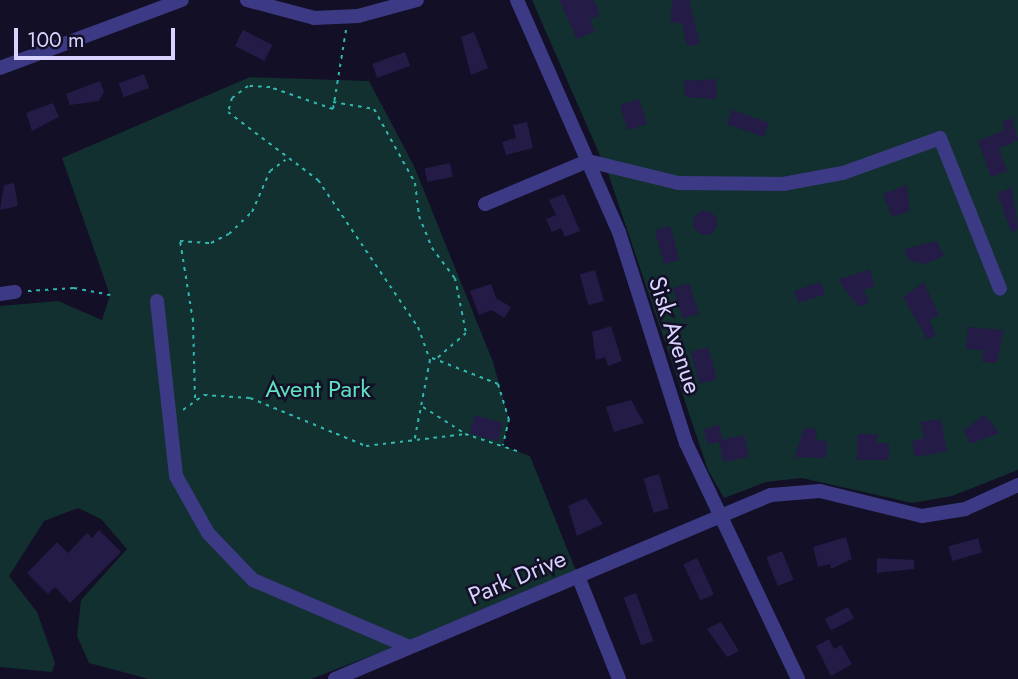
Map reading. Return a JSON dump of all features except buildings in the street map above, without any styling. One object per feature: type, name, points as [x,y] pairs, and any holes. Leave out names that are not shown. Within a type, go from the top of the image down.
[{"type":"street","points":[[0,68],[182,0]]},
{"type":"street","points":[[247,0],[314,18],[345,17],[417,0]]},
{"type":"street","name":"Sisk Avenue","points":[[517,0],[588,161],[717,516],[798,679]]},
{"type":"street","points":[[485,204],[588,161],[678,183],[783,184],[843,173],[940,138],[1000,289]]},
{"type":"street","points":[[0,294],[15,292]]},
{"type":"street","points":[[158,301],[166,417],[187,504],[231,559],[281,595],[409,647]]},
{"type":"street","name":"Park Drive","points":[[335,679],[717,516],[798,490],[922,516],[965,509],[1018,485]]},
{"type":"street","points":[[578,576],[618,679]]},
{"type":"path","points":[[345,17],[342,83],[332,101],[333,109],[270,86],[248,86],[232,98],[228,112],[287,160],[306,168],[330,196],[418,327],[430,358],[414,442]]},
{"type":"path","points":[[332,101],[374,109],[415,183],[418,216],[432,248],[455,278],[466,333],[436,359]]},
{"type":"path","points":[[195,399],[193,321],[180,241],[211,243],[229,234],[252,212],[270,171],[287,160]]},
{"type":"path","points":[[15,292],[74,288],[110,295]]},
{"type":"path","points":[[430,358],[498,384],[509,419],[503,446]]},
{"type":"path","points":[[166,417],[195,399],[224,394],[275,404],[366,446],[465,434]]},
{"type":"path","points":[[421,406],[465,434],[517,451]]},
{"type":"green space","points":[[532,0],[1018,0],[1018,470],[952,496],[912,503],[802,478],[766,482],[724,498],[708,470],[609,176]]},
{"type":"green space","name":"Avent Park","points":[[250,77],[369,81],[414,166],[493,362],[509,419],[503,446],[530,456],[578,576],[311,679],[149,679],[89,663],[77,636],[81,600],[127,549],[101,519],[78,508],[44,521],[9,576],[37,612],[55,663],[52,672],[0,667],[0,306],[58,301],[102,320],[110,295],[62,158]]}]
